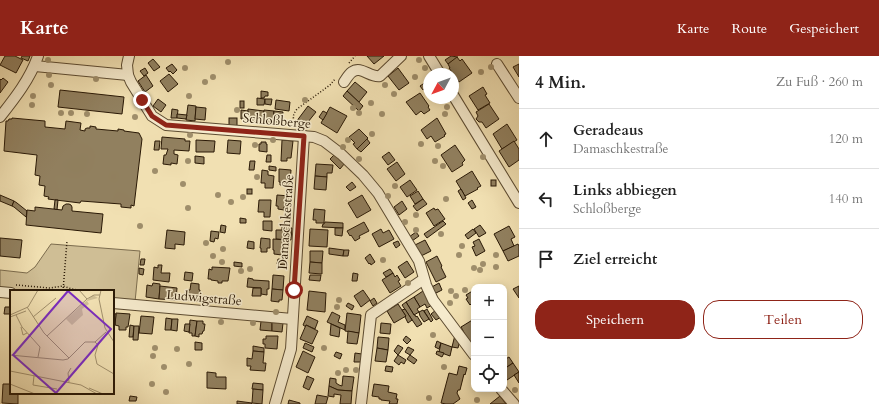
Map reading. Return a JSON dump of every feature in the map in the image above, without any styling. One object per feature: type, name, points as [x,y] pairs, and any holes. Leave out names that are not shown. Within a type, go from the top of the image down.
[{"type":"street","points":[[0,117],[24,85],[35,66],[38,56]]},
{"type":"street","points":[[35,66],[128,75],[127,65],[129,56]]},
{"type":"street","points":[[339,81],[356,70],[360,70],[372,76],[380,76],[401,56]]},
{"type":"street","points":[[429,56],[436,68]]},
{"type":"street","points":[[497,64],[519,98]]},
{"type":"street","name":"Schloßberge","points":[[128,75],[152,116],[166,125],[304,136],[317,138],[333,147],[372,185],[380,196],[417,258],[421,266],[428,291],[433,300],[471,351]]},
{"type":"street","points":[[458,104],[519,203]]},
{"type":"street","name":"Damaschkestraße","points":[[275,404],[290,351],[304,136]]},
{"type":"street","points":[[361,404],[371,315],[424,280]]},
{"type":"street","points":[[0,292],[12,289]]},
{"type":"street","name":"Ludwigstraße","points":[[114,303],[292,320]]},
{"type":"street","points":[[504,392],[514,404]]},
{"type":"path","points":[[345,68],[355,56]]},
{"type":"path","points":[[304,136],[303,131],[296,124],[293,118],[294,113],[297,109],[330,85],[339,81]]},
{"type":"path","points":[[63,290],[67,240]]},
{"type":"path","points":[[12,289],[50,288],[63,286],[78,290]]},
{"type":"shaded area","points":[[51,244],[140,251],[135,302],[114,300],[114,290],[0,289],[0,270],[27,273],[35,267]]},
{"type":"building","points":[[5,56],[15,56],[23,60],[16,73],[0,65]]},
{"type":"building","points":[[22,56],[30,56],[28,61],[21,58]]},
{"type":"building","points":[[367,56],[384,56],[374,64]]},
{"type":"building","points":[[451,56],[458,57],[448,64],[445,60]]},
{"type":"building","points":[[457,57],[460,61],[462,59],[472,73],[459,82],[459,68],[450,68],[448,64]]},
{"type":"building","points":[[153,59],[160,67],[154,71],[148,63]]},
{"type":"building","points":[[172,64],[177,70],[173,74],[166,68]]},
{"type":"building","points":[[519,64],[519,77],[513,67]]},
{"type":"building","points":[[145,68],[148,73],[144,76],[140,71]]},
{"type":"building","points":[[398,68],[409,83],[399,90],[388,76]]},
{"type":"building","points":[[169,74],[178,84],[168,92],[160,81]]},
{"type":"building","points":[[146,75],[153,86],[145,92],[138,81]]},
{"type":"building","points":[[3,78],[8,82],[0,93],[0,79],[1,80]]},
{"type":"building","points":[[355,82],[367,92],[359,102],[347,91]]},
{"type":"building","points":[[483,87],[487,94],[485,95],[490,103],[478,110],[469,96]]},
{"type":"building","points":[[60,90],[124,97],[122,114],[58,107]]},
{"type":"building","points":[[261,91],[268,92],[268,96],[261,98]]},
{"type":"building","points":[[347,91],[363,106],[359,111],[343,96]]},
{"type":"building","points":[[420,93],[423,97],[423,104],[428,104],[430,110],[424,114],[421,111],[416,115],[406,102]]},
{"type":"building","points":[[257,98],[265,99],[264,105],[257,105]]},
{"type":"building","points":[[158,99],[166,105],[161,112],[153,106]]},
{"type":"building","points":[[265,99],[272,99],[271,105],[265,104]]},
{"type":"building","points":[[276,100],[290,102],[289,111],[275,109]]},
{"type":"building","points":[[240,101],[244,101],[244,108],[240,108]]},
{"type":"building","points":[[489,104],[499,119],[486,128],[482,122],[479,122],[476,119],[478,116],[476,112]]},
{"type":"building","points":[[188,105],[196,106],[195,121],[186,120]]},
{"type":"building","points":[[308,106],[316,112],[304,127],[296,122]]},
{"type":"building","points":[[196,107],[206,108],[205,120],[195,119]]},
{"type":"building","points":[[330,107],[347,116],[337,133],[321,123]]},
{"type":"building","points":[[172,109],[178,110],[177,118],[171,118]]},
{"type":"building","points":[[248,109],[264,111],[263,123],[247,122]]},
{"type":"building","points":[[241,110],[248,111],[248,119],[241,119]]},
{"type":"building","points":[[264,110],[274,111],[273,124],[263,123]]},
{"type":"building","points":[[274,111],[283,112],[282,119],[276,118],[276,124],[273,124]]},
{"type":"building","points":[[323,111],[327,113],[323,120],[319,117]]},
{"type":"building","points":[[177,114],[187,115],[186,119],[177,118]]},
{"type":"building","points":[[12,118],[45,121],[45,127],[65,129],[66,121],[81,123],[80,130],[85,131],[85,129],[90,128],[90,126],[96,127],[96,129],[118,131],[118,129],[139,133],[142,139],[134,206],[131,205],[131,208],[121,207],[121,204],[81,201],[80,203],[48,199],[49,197],[44,196],[45,186],[39,185],[40,176],[35,175],[37,155],[4,151],[6,121]]},
{"type":"building","points":[[229,118],[237,118],[237,126],[229,126]]},
{"type":"building","points":[[437,118],[446,134],[435,142],[431,136],[427,139],[421,130]]},
{"type":"building","points":[[507,124],[517,140],[502,149],[493,134]]},
{"type":"building","points":[[359,129],[368,138],[357,149],[353,144],[355,143],[349,137]]},
{"type":"building","points":[[162,137],[185,139],[185,141],[190,141],[189,151],[174,150],[174,154],[178,155],[177,164],[163,164],[164,155],[166,155],[168,149],[161,149]]},
{"type":"building","points":[[367,139],[370,143],[361,152],[357,149]]},
{"type":"building","points":[[196,140],[215,141],[214,152],[196,152]]},
{"type":"building","points":[[228,140],[241,141],[240,154],[227,153]]},
{"type":"building","points":[[282,140],[293,141],[291,158],[287,158],[287,161],[281,161]]},
{"type":"building","points":[[155,141],[160,141],[159,150],[154,150]]},
{"type":"building","points":[[514,141],[519,149],[519,160],[509,167],[499,151]]},
{"type":"building","points":[[261,142],[266,142],[267,152],[259,151],[259,144],[261,144]]},
{"type":"building","points":[[455,145],[465,160],[462,163],[463,165],[452,172],[441,155]]},
{"type":"building","points":[[389,152],[395,160],[388,165],[382,157]]},
{"type":"building","points":[[335,154],[345,163],[340,169],[330,159]]},
{"type":"building","points":[[267,155],[271,155],[271,162],[266,162]]},
{"type":"building","points":[[195,156],[204,157],[204,164],[195,163]]},
{"type":"building","points":[[250,161],[255,161],[254,170],[249,170]]},
{"type":"building","points":[[397,162],[405,174],[396,181],[387,169]]},
{"type":"building","points":[[316,164],[333,165],[332,173],[327,173],[327,177],[315,176]]},
{"type":"building","points":[[269,166],[276,167],[276,171],[269,170]]},
{"type":"building","points":[[279,169],[291,170],[290,183],[288,185],[280,185]]},
{"type":"building","points":[[262,170],[268,171],[268,175],[274,176],[273,188],[265,188],[265,183],[261,183]]},
{"type":"building","points":[[472,171],[481,186],[465,196],[456,181]]},
{"type":"building","points":[[315,176],[327,177],[326,190],[314,189]]},
{"type":"building","points":[[410,180],[417,190],[407,197],[400,187]]},
{"type":"building","points":[[491,180],[496,180],[496,186],[491,186]]},
{"type":"building","points":[[352,182],[356,187],[350,191],[346,187]]},
{"type":"building","points":[[247,189],[252,189],[252,194],[247,194]]},
{"type":"building","points":[[461,189],[466,198],[463,200],[458,191]]},
{"type":"building","points":[[418,191],[423,199],[415,204],[410,196]]},
{"type":"building","points":[[0,195],[14,201],[12,206],[0,201]]},
{"type":"building","points":[[277,195],[290,196],[289,207],[284,207],[284,210],[278,209],[278,206],[276,206]]},
{"type":"building","points":[[362,195],[371,210],[357,218],[348,203]]},
{"type":"building","points":[[423,199],[427,204],[417,211],[413,206]]},
{"type":"building","points":[[55,200],[58,200],[57,210],[54,209]]},
{"type":"building","points":[[259,200],[271,200],[270,217],[264,217],[264,212],[258,212]]},
{"type":"building","points":[[472,200],[476,207],[472,209],[468,203]]},
{"type":"building","points":[[14,201],[27,211],[26,217],[12,206]]},
{"type":"building","points":[[402,201],[407,209],[399,215],[394,207]]},
{"type":"building","points":[[66,204],[71,205],[72,211],[103,214],[101,233],[26,225],[27,210],[35,211],[35,207],[62,210],[63,206]]},
{"type":"building","points":[[434,208],[435,210],[438,209],[445,219],[434,226],[426,213]]},
{"type":"building","points":[[314,209],[325,210],[324,223],[316,223],[316,220],[313,220]]},
{"type":"building","points":[[240,218],[246,219],[246,223],[240,223]]},
{"type":"building","points":[[263,221],[272,221],[272,231],[263,230]]},
{"type":"building","points":[[443,221],[446,224],[427,238],[424,234]]},
{"type":"building","points":[[325,222],[343,223],[343,228],[322,227]]},
{"type":"building","points":[[364,222],[369,231],[359,236],[360,238],[355,241],[347,231]]},
{"type":"building","points":[[221,225],[226,226],[225,233],[220,232]]},
{"type":"building","points":[[480,225],[486,233],[479,237],[474,229]]},
{"type":"building","points":[[509,226],[515,237],[511,239],[514,246],[503,251],[494,234]]},
{"type":"building","points":[[282,227],[292,228],[291,240],[276,239],[276,230],[282,230]]},
{"type":"building","points":[[335,228],[343,228],[342,236],[335,235]]},
{"type":"building","points":[[310,229],[328,230],[327,247],[309,246]]},
{"type":"building","points":[[381,229],[383,233],[389,230],[394,239],[379,247],[372,234]]},
{"type":"building","points":[[473,229],[476,233],[468,239],[465,235]]},
{"type":"building","points":[[167,230],[185,232],[184,245],[175,244],[175,249],[165,248]]},
{"type":"building","points":[[211,231],[219,232],[218,239],[215,238],[214,242],[210,241]]},
{"type":"building","points":[[416,232],[419,236],[412,241],[409,237]]},
{"type":"building","points":[[0,238],[22,240],[20,258],[0,256]]},
{"type":"building","points":[[261,238],[270,239],[270,248],[267,248],[267,252],[261,252]]},
{"type":"building","points":[[273,239],[286,240],[285,251],[283,250],[282,255],[274,254]]},
{"type":"building","points":[[479,239],[485,251],[476,256],[472,247],[475,246],[473,242]]},
{"type":"building","points":[[425,240],[431,251],[421,256],[415,245]]},
{"type":"building","points":[[248,241],[254,242],[254,249],[247,248]]},
{"type":"building","points":[[398,241],[400,245],[396,248],[393,243]]},
{"type":"building","points":[[518,244],[519,256],[508,261],[503,251]]},
{"type":"building","points":[[329,248],[344,250],[343,256],[329,254]]},
{"type":"building","points":[[344,250],[349,250],[348,256],[343,256]]},
{"type":"building","points":[[310,251],[323,251],[322,263],[310,262]]},
{"type":"building","points":[[370,254],[375,262],[371,265],[365,258]]},
{"type":"building","points":[[437,256],[446,277],[436,282],[426,262]]},
{"type":"building","points":[[141,259],[145,259],[144,265],[140,265]]},
{"type":"building","points":[[278,259],[285,260],[285,265],[277,264]]},
{"type":"building","points":[[407,261],[414,272],[405,278],[398,267]]},
{"type":"building","points":[[234,262],[242,263],[242,267],[234,266]]},
{"type":"building","points":[[310,262],[322,263],[322,274],[309,273]]},
{"type":"building","points":[[158,265],[162,265],[161,273],[170,273],[169,282],[153,280],[154,267],[158,268]]},
{"type":"building","points":[[212,267],[230,268],[228,281],[218,283],[218,281],[208,279],[209,269],[212,270]]},
{"type":"building","points":[[139,268],[144,269],[143,275],[139,274]]},
{"type":"building","points":[[390,269],[393,273],[386,277],[383,273]]},
{"type":"building","points":[[185,272],[193,273],[192,281],[184,280]]},
{"type":"building","points":[[353,273],[358,274],[357,281],[352,281]]},
{"type":"building","points":[[393,273],[395,277],[397,275],[401,286],[390,293],[382,280]]},
{"type":"building","points":[[273,275],[284,276],[283,290],[272,289]]},
{"type":"building","points":[[310,275],[321,275],[320,281],[309,280]]},
{"type":"building","points":[[248,278],[253,280],[269,281],[267,295],[261,294],[261,288],[247,287]]},
{"type":"building","points":[[153,283],[160,284],[159,299],[146,297],[147,285],[152,286]]},
{"type":"building","points":[[191,283],[199,284],[199,301],[187,300],[187,290],[190,290]]},
{"type":"building","points":[[439,283],[442,290],[434,294],[430,288]]},
{"type":"building","points":[[160,286],[177,288],[176,300],[159,299]]},
{"type":"building","points":[[519,286],[519,298],[513,289]]},
{"type":"building","points":[[253,288],[261,288],[261,296],[252,296]]},
{"type":"building","points":[[272,289],[283,290],[282,300],[279,300],[279,302],[271,301]]},
{"type":"building","points":[[363,290],[370,300],[361,307],[354,296]]},
{"type":"building","points":[[309,291],[326,293],[325,312],[307,310]]},
{"type":"building","points":[[423,291],[432,305],[427,308],[425,304],[420,307],[414,297]]},
{"type":"building","points":[[471,292],[470,305],[466,299],[468,298],[466,295]]},
{"type":"building","points":[[414,297],[420,307],[417,309],[419,312],[414,315],[406,302]]},
{"type":"building","points":[[374,298],[377,303],[373,306],[370,301]]},
{"type":"building","points":[[406,302],[422,324],[417,327],[402,305]]},
{"type":"building","points":[[348,303],[354,306],[352,310],[346,306]]},
{"type":"building","points":[[398,304],[406,316],[394,323],[387,311]]},
{"type":"building","points":[[5,307],[10,307],[10,314],[4,314]]},
{"type":"building","points":[[405,309],[412,320],[408,323],[402,310]]},
{"type":"building","points":[[427,309],[433,320],[431,322],[424,311]]},
{"type":"building","points":[[423,310],[429,319],[424,322],[419,312]]},
{"type":"building","points":[[436,310],[441,317],[436,320],[431,314]]},
{"type":"building","points":[[332,312],[340,316],[338,322],[345,325],[345,330],[327,322]]},
{"type":"building","points":[[116,313],[130,314],[128,327],[126,327],[126,330],[119,330],[119,326],[115,325]]},
{"type":"building","points":[[347,313],[361,315],[359,333],[345,331]]},
{"type":"building","points":[[114,314],[116,314],[115,325]]},
{"type":"building","points":[[141,316],[154,317],[152,334],[139,333]]},
{"type":"building","points":[[307,316],[318,321],[315,329],[303,325]]},
{"type":"building","points":[[166,318],[172,319],[171,330],[165,330]]},
{"type":"building","points":[[172,319],[178,319],[177,331],[171,330]]},
{"type":"building","points":[[190,320],[197,321],[195,336],[192,336],[192,333],[189,333]]},
{"type":"building","points":[[197,321],[203,321],[203,324],[205,324],[204,331],[202,334],[199,334],[199,337],[195,336]]},
{"type":"building","points":[[261,321],[272,322],[272,331],[260,330]]},
{"type":"building","points":[[471,321],[471,346],[461,327]]},
{"type":"building","points":[[272,322],[283,323],[282,332],[272,331]]},
{"type":"building","points":[[381,323],[391,324],[390,334],[380,333]]},
{"type":"building","points":[[185,324],[190,324],[189,332],[184,331]]},
{"type":"building","points":[[331,324],[340,328],[339,337],[330,335]]},
{"type":"building","points":[[130,325],[134,326],[133,337],[129,337]]},
{"type":"building","points":[[306,325],[318,331],[312,344],[300,339]]},
{"type":"building","points":[[134,326],[139,326],[138,340],[133,340]]},
{"type":"building","points":[[348,331],[359,333],[357,344],[347,343]]},
{"type":"building","points":[[455,335],[460,340],[458,348],[452,347]]},
{"type":"building","points":[[266,336],[278,336],[277,349],[265,348],[263,339],[266,339]]},
{"type":"building","points":[[406,336],[411,340],[407,344],[403,340]]},
{"type":"building","points":[[378,337],[389,338],[388,350],[377,348]]},
{"type":"building","points":[[437,341],[441,343],[439,349],[435,347]]},
{"type":"building","points":[[195,342],[202,343],[202,350],[195,350]]},
{"type":"building","points":[[305,343],[314,347],[312,352],[303,348]]},
{"type":"building","points":[[441,343],[452,347],[450,356],[439,352]]},
{"type":"building","points":[[398,345],[403,348],[398,355],[394,351]]},
{"type":"building","points":[[253,346],[264,348],[264,352],[253,351]]},
{"type":"building","points":[[408,347],[414,350],[410,355],[405,352]]},
{"type":"building","points":[[377,348],[388,350],[386,362],[375,361]]},
{"type":"building","points":[[253,351],[264,352],[263,363],[266,363],[265,371],[250,370],[251,366],[247,366],[247,358],[252,359]]},
{"type":"building","points":[[303,351],[315,357],[308,373],[296,367]]},
{"type":"building","points":[[437,351],[444,353],[442,357],[436,354]]},
{"type":"building","points":[[336,352],[342,354],[340,359],[334,356]]},
{"type":"building","points":[[355,353],[362,354],[361,362],[354,362]]},
{"type":"building","points":[[398,355],[406,360],[404,364],[401,362],[399,365],[394,361]]},
{"type":"building","points":[[410,355],[417,360],[414,364],[407,359]]},
{"type":"building","points":[[509,357],[513,363],[507,367],[507,358]]},
{"type":"building","points":[[513,363],[519,372],[507,380],[507,367]]},
{"type":"building","points":[[386,366],[393,367],[392,372],[385,371]]},
{"type":"building","points":[[459,366],[467,368],[460,390],[458,390],[457,393],[460,399],[453,404],[441,403],[449,373],[457,375]]},
{"type":"building","points":[[207,372],[216,373],[216,377],[226,377],[226,389],[207,388]]},
{"type":"building","points":[[519,372],[519,383],[514,375]]},
{"type":"building","points":[[307,376],[314,379],[309,390],[303,387]]},
{"type":"building","points":[[343,376],[354,377],[352,391],[338,390],[329,386],[330,378],[336,379],[336,383],[342,386]]},
{"type":"building","points":[[253,383],[263,384],[263,390],[252,389]]},
{"type":"building","points":[[3,384],[10,384],[10,394],[18,394],[18,404],[2,403]]},
{"type":"building","points":[[374,384],[389,386],[388,392],[397,394],[397,404],[389,404],[390,401],[381,400],[379,397],[372,396]]},
{"type":"building","points":[[329,386],[338,390],[352,391],[351,404],[340,404],[341,395],[334,394],[334,397],[328,396]]},
{"type":"building","points":[[253,389],[263,390],[262,404],[252,403]]},
{"type":"building","points":[[317,395],[328,397],[326,404],[315,404]]},
{"type":"building","points":[[130,396],[137,397],[136,401],[129,401]]},
{"type":"building","points":[[500,396],[506,404],[490,404]]},
{"type":"building","points":[[289,400],[300,403],[300,404],[288,404]]},
{"type":"building","points":[[237,401],[252,403],[237,404]]},
{"type":"route","points":[[142,100],[152,116],[166,125],[304,136],[294,290]]}]
